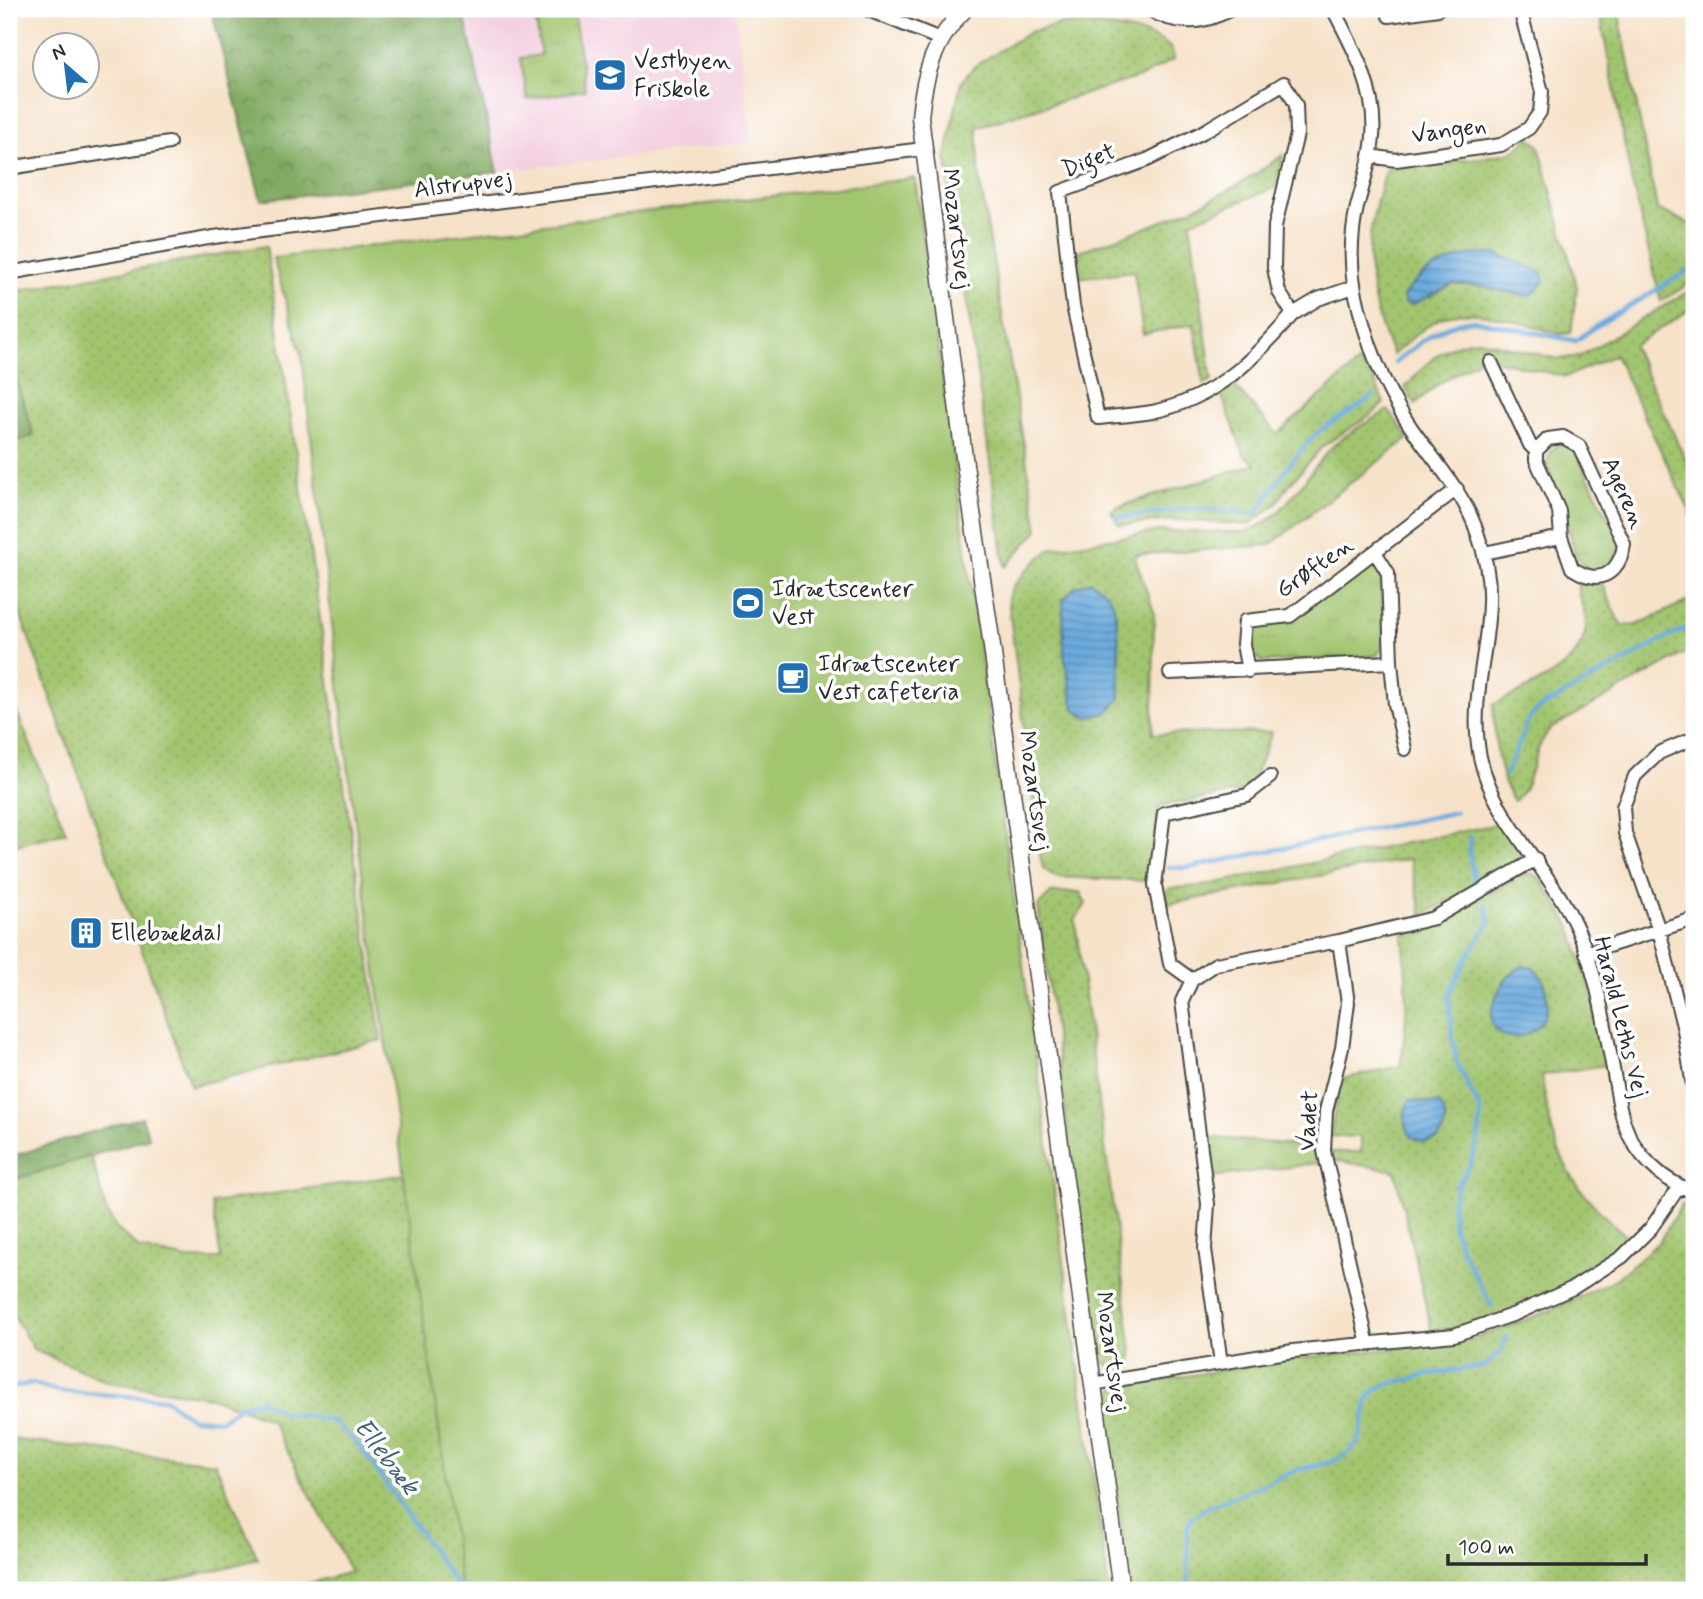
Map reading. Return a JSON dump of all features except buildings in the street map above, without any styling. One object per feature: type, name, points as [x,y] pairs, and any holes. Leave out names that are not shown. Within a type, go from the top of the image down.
[{"type":"street","points":[[866,9],[940,39]]},
{"type":"street","name":"Mozartsvej","points":[[965,9],[940,39],[929,64],[922,91],[920,117],[923,149],[1121,1590]]},
{"type":"street","points":[[1148,9],[1185,22],[1208,19],[1231,9]]},
{"type":"street","name":"Harald Leths Vej","points":[[1333,9],[1351,42],[1367,83],[1373,119],[1370,156],[1356,211],[1353,237],[1354,287],[1365,333],[1393,400],[1457,489],[1473,519],[1485,553],[1489,601],[1476,714],[1478,742],[1485,773],[1497,803],[1571,915],[1586,953],[1602,1009],[1621,1108],[1630,1138],[1651,1166],[1679,1187],[1694,1192]]},
{"type":"street","points":[[1389,16],[1438,9]]},
{"type":"street","name":"Vangen","points":[[1370,156],[1396,160],[1501,145],[1529,128],[1539,113],[1542,92],[1520,9]]},
{"type":"street","name":"Diget","points":[[1293,314],[1279,292],[1274,268],[1275,226],[1297,134],[1296,106],[1284,83],[1203,132],[1147,160],[1060,192],[1073,306],[1098,418],[1153,412],[1188,400],[1223,382],[1255,358],[1293,314],[1318,299],[1354,287]]},
{"type":"street","points":[[9,168],[169,143]]},
{"type":"street","name":"Alstrupvej","points":[[9,273],[214,237],[923,149]]},
{"type":"street","name":"Ageren","points":[[1491,362],[1530,445],[1536,451],[1536,460],[1559,510],[1561,537],[1572,568],[1591,577],[1610,573],[1622,558],[1624,544],[1579,446],[1563,437],[1548,439],[1536,451]]},
{"type":"street","name":"Grøften","points":[[1248,671],[1243,644],[1245,621],[1290,616],[1457,489]]},
{"type":"street","points":[[1485,553],[1561,537]]},
{"type":"street","name":"Grøften","points":[[1375,552],[1388,573],[1395,704],[1405,749]]},
{"type":"street","points":[[1170,673],[1391,662]]},
{"type":"street","points":[[1694,738],[1659,753],[1635,776],[1623,807],[1625,833],[1659,930],[1684,1030],[1694,1093]]},
{"type":"street","points":[[1192,980],[1170,964],[1155,885],[1164,813],[1247,795],[1270,777]]},
{"type":"street","points":[[1222,1363],[1205,1249],[1208,1204],[1182,1001],[1192,980],[1216,964],[1339,941],[1434,918],[1536,859]]},
{"type":"street","points":[[1586,953],[1694,919]]},
{"type":"street","name":"Vadet","points":[[1339,941],[1348,1003],[1342,1048],[1326,1111],[1324,1151],[1368,1345]]},
{"type":"street","points":[[1092,1384],[1293,1351],[1454,1335],[1515,1314],[1573,1287],[1622,1257],[1650,1228],[1679,1187]]},
{"type":"shaded area","name":"Vestbyen Friskole","points":[[463,9],[735,9],[752,142],[498,172]]},
{"type":"green space","points":[[211,9],[463,9],[498,172],[261,200]]},
{"type":"green space","points":[[534,9],[573,9],[585,90],[527,99],[521,58],[541,55]]},
{"type":"green space","points":[[1599,9],[1618,9],[1657,209],[1694,226],[1694,281],[1661,301],[1632,183]]},
{"type":"green space","points":[[1060,24],[1119,29],[1151,36],[1171,49],[1174,59],[1143,76],[977,127],[980,182],[1038,530],[1005,567],[946,156],[961,82],[976,65],[1030,32]]},
{"type":"green space","points":[[1529,137],[1539,146],[1577,287],[1571,333],[1561,334],[1498,317],[1464,313],[1435,321],[1393,355],[1377,312],[1369,251],[1376,203],[1385,171],[1387,168],[1513,152]],"holes":[[[1472,254],[1497,254],[1540,272],[1480,286],[1453,284]]]},
{"type":"green space","points":[[1283,155],[1276,187],[1190,222],[1212,380],[1204,384],[1194,324],[1143,334],[1134,271],[1077,278],[1073,253],[1134,232],[1214,198]]},
{"type":"green space","name":"Idrætscenter Vest","points":[[915,178],[1109,1590],[461,1590],[350,784],[302,356],[273,258]]},
{"type":"green space","points":[[266,246],[381,1040],[191,1086],[9,583],[9,292]]},
{"type":"green space","points":[[1694,288],[1694,307],[1633,346],[1694,478],[1694,520],[1615,355],[1566,377],[1483,357],[1437,385],[1415,404],[1405,388],[1437,356],[1467,342],[1479,340],[1558,359],[1580,356]]},
{"type":"green space","points":[[9,358],[34,435],[9,444]]},
{"type":"green space","points":[[1364,358],[1384,403],[1323,446],[1276,504],[1249,525],[1173,520],[1119,525],[1111,511],[1117,507],[1256,464],[1244,455],[1220,391],[1231,382],[1277,434]]},
{"type":"green space","points":[[1388,410],[1409,438],[1270,545],[1134,555],[1154,612],[1153,734],[1272,732],[1251,786],[1239,792],[1159,806],[1151,881],[1055,877],[1043,868],[1040,855],[1008,598],[1015,585],[1034,563],[1053,548],[1160,531],[1242,532],[1257,527],[1282,509],[1333,446],[1352,431]],"holes":[[[1113,603],[1118,642],[1120,698],[1087,718],[1074,709],[1064,653]]]},
{"type":"green space","points":[[1559,444],[1572,445],[1622,545],[1609,569],[1598,572],[1588,569],[1578,559],[1574,550],[1564,510],[1546,466],[1551,450]]},
{"type":"green space","points":[[1368,565],[1381,573],[1384,641],[1376,656],[1263,662],[1252,654],[1250,638],[1256,627],[1261,624],[1280,623],[1361,567]]},
{"type":"green space","points":[[1579,579],[1602,583],[1618,620],[1623,625],[1637,625],[1694,598],[1694,648],[1552,728],[1540,746],[1526,786],[1514,801],[1500,767],[1493,705],[1553,674],[1577,651],[1584,637],[1586,621],[1578,589]]},
{"type":"green space","points":[[9,693],[66,832],[9,847]]},
{"type":"green space","points":[[1501,823],[1522,850],[1520,862],[1422,915],[1410,859],[1168,904],[1165,893],[1170,888],[1202,886]]},
{"type":"green space","points":[[1531,873],[1541,879],[1571,927],[1593,997],[1606,1065],[1542,1075],[1551,1127],[1558,1149],[1580,1188],[1613,1224],[1634,1242],[1583,1277],[1542,1299],[1487,1319],[1432,1332],[1395,1171],[1333,1160],[1330,1152],[1361,1152],[1361,1137],[1330,1136],[1341,1079],[1400,1066],[1406,1000],[1403,934],[1432,926]]},
{"type":"green space","points":[[1080,892],[1086,904],[1075,920],[1132,1352],[1132,1367],[1115,1371],[1098,1357],[1038,906],[1051,893]]},
{"type":"green space","points":[[142,1117],[149,1138],[9,1181],[9,1157]]},
{"type":"green space","points":[[1207,1137],[1317,1147],[1319,1163],[1212,1177]]},
{"type":"green space","points":[[91,1156],[106,1210],[117,1229],[140,1249],[188,1259],[221,1259],[212,1203],[407,1174],[469,1590],[285,1590],[351,1572],[271,1420],[211,1397],[109,1382],[34,1350],[9,1308],[9,1181]]},
{"type":"green space","points":[[1682,1204],[1694,1204],[1694,1590],[1130,1590],[1106,1407],[1115,1388],[1287,1359],[1468,1341],[1554,1309],[1616,1279],[1659,1242]]},
{"type":"green space","points":[[9,1439],[215,1463],[258,1559],[137,1590],[9,1590]]},
{"type":"water","points":[[1472,254],[1497,254],[1541,272],[1544,280],[1534,293],[1526,296],[1480,286],[1453,284],[1412,305],[1405,303],[1403,297],[1424,274],[1442,264]]},
{"type":"water","points":[[1090,581],[1109,597],[1116,614],[1120,699],[1106,713],[1087,718],[1074,709],[1064,653],[1063,600],[1075,587]]},
{"type":"water","points":[[1524,966],[1532,966],[1543,980],[1547,998],[1546,1014],[1539,1026],[1528,1033],[1516,1037],[1504,1036],[1496,1030],[1491,1019],[1494,1003],[1505,981]]},
{"type":"water","points":[[1410,1100],[1440,1104],[1446,1122],[1438,1139],[1424,1142],[1411,1137],[1405,1118]]},
{"type":"waterway","points":[[1395,363],[1440,330],[1473,320],[1576,341],[1694,267]]},
{"type":"waterway","points":[[1116,518],[1199,508],[1252,514],[1258,511],[1291,463],[1314,436],[1373,395]]},
{"type":"waterway","points":[[1506,774],[1529,719],[1540,708],[1694,625]]},
{"type":"waterway","points":[[1168,867],[1187,868],[1456,812]]},
{"type":"waterway","points":[[1470,837],[1469,853],[1475,883]]},
{"type":"waterway","points":[[1485,904],[1490,922],[1466,959],[1449,995],[1457,1063],[1481,1112],[1478,1141],[1469,1167],[1456,1188],[1452,1207],[1454,1230],[1463,1253],[1492,1306]]},
{"type":"waterway","points":[[1189,1590],[1187,1530],[1191,1518],[1206,1508],[1300,1469],[1344,1456],[1359,1442],[1368,1398],[1375,1390],[1385,1385],[1436,1373],[1485,1366],[1502,1351],[1506,1337]]},
{"type":"waterway","name":"Ellebæk","points":[[9,1388],[32,1383],[58,1391],[165,1399],[191,1418],[221,1420],[239,1407],[260,1400],[283,1412],[334,1421],[361,1448],[460,1590]]},
{"type":"place","name":"Vestbyen Friskole","points":[[610,75]]},
{"type":"place","name":"Idrætscenter Vest","points":[[748,603]]},
{"type":"place","name":"Idrætscenter Vest cafeteria","points":[[793,678]]},
{"type":"place","name":"Ellebækdal","points":[[86,933]]}]
